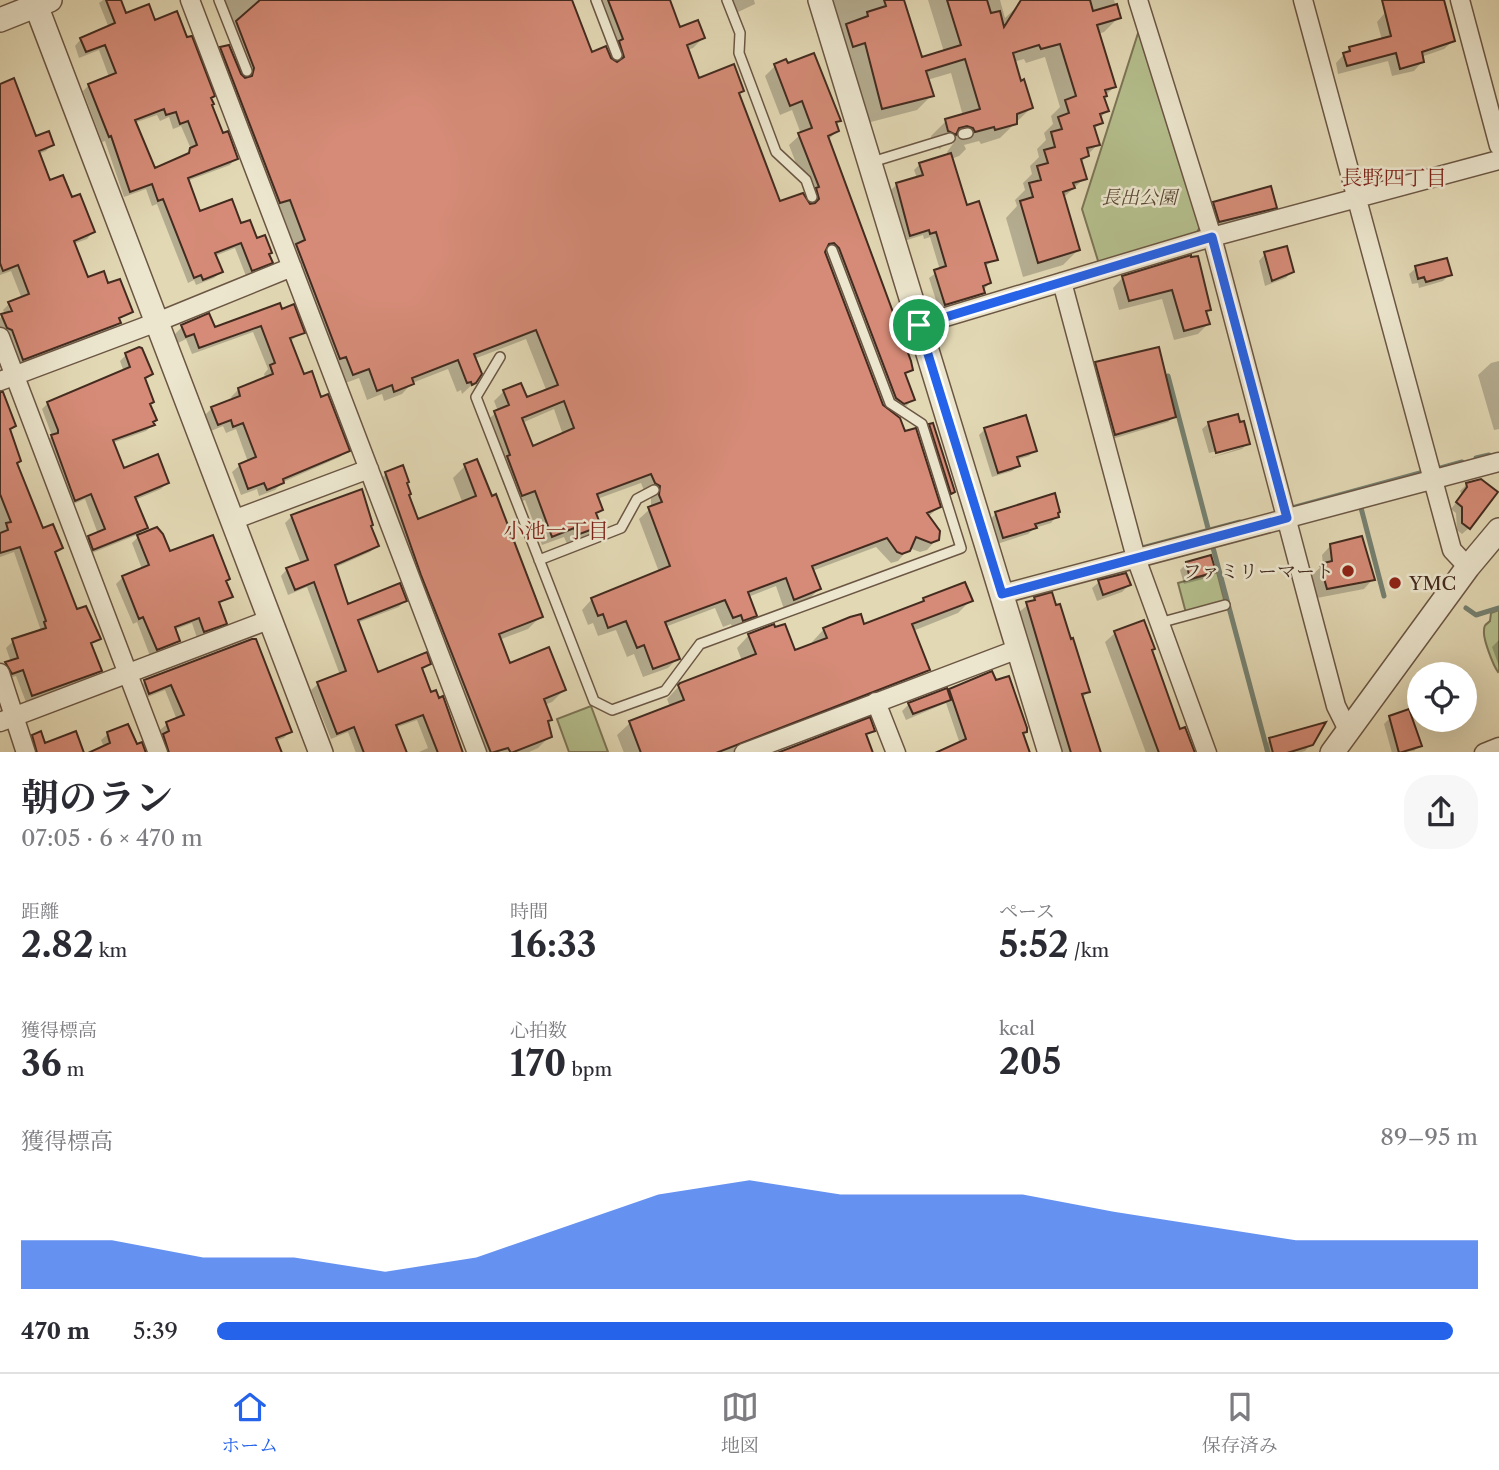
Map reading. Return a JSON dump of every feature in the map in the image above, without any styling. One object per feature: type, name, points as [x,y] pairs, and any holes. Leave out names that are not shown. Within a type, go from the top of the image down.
[{"type":"street","points":[[190,0],[477,752]]},
{"type":"street","points":[[820,0],[1050,752]]},
{"type":"street","points":[[1138,0],[1212,237],[1336,706],[1348,730]]},
{"type":"street","points":[[1303,0],[1452,550],[1468,567]]},
{"type":"street","points":[[1460,0],[1499,146]]},
{"type":"street","points":[[0,20],[40,2],[157,322],[321,752]]},
{"type":"street","points":[[919,325],[1212,237],[1499,160]]},
{"type":"street","points":[[7,378],[157,322],[292,267]]},
{"type":"street","points":[[1062,282],[1136,558],[1207,752]]},
{"type":"street","points":[[0,337],[7,378],[158,752]]},
{"type":"street","points":[[1002,594],[1499,462]]},
{"type":"street","points":[[233,520],[369,469]]},
{"type":"street","points":[[1332,752],[1468,567],[1499,530]]},
{"type":"street","points":[[7,720],[271,620]]},
{"type":"street","points":[[747,752],[1018,649]]},
{"type":"street","points":[[0,673],[7,720],[26,752]]},
{"type":"street","points":[[876,702],[896,752]]},
{"type":"street","points":[[1484,752],[1499,747]]},
{"type":"lane","points":[[219,0],[247,71]]},
{"type":"lane","points":[[596,0],[617,55]]},
{"type":"lane","points":[[727,0],[740,33],[739,53],[776,152],[806,180],[812,197]]},
{"type":"lane","points":[[870,163],[950,138]]},
{"type":"lane","points":[[500,357],[476,397],[594,701],[612,710],[665,691],[700,644],[961,548],[922,424],[890,403],[832,250]]},
{"type":"lane","points":[[539,560],[621,528],[637,499],[654,490]]},
{"type":"lane","points":[[1159,622],[1225,605]]},
{"type":"green space","name":"長出公園","points":[[1139,30],[1201,225],[1196,234],[1099,264],[1082,209]]},
{"type":"green space","points":[[1217,572],[1225,603],[1186,613],[1178,583]]},
{"type":"green space","points":[[1499,610],[1498,672],[1484,631],[1491,613]]},
{"type":"green space","points":[[591,706],[608,752],[569,752],[557,719]]},
{"type":"building","points":[[106,0],[121,0],[126,13],[149,4],[155,20],[177,11],[187,37],[192,36],[215,96],[211,98],[214,104],[212,105],[223,133],[228,131],[238,159],[188,178],[200,211],[232,199],[241,223],[250,220],[257,238],[265,235],[273,263],[252,271],[241,243],[215,253],[223,272],[203,280],[201,275],[194,278],[163,199],[158,201],[152,184],[130,192],[111,136],[109,137],[88,84],[116,73],[105,45],[86,52],[80,38],[115,23]],"holes":[[[164,109],[166,115],[176,112],[180,124],[188,121],[197,145],[190,148],[189,153],[155,168],[135,120]]]},
{"type":"building","points":[[260,0],[572,0],[592,52],[606,46],[611,58],[617,62],[624,57],[619,41],[623,39],[608,0],[670,0],[680,27],[698,20],[705,38],[687,45],[699,78],[734,64],[744,91],[739,93],[780,201],[803,193],[810,204],[819,199],[816,188],[819,187],[798,133],[812,128],[802,101],[790,106],[774,64],[786,59],[788,63],[814,53],[841,121],[836,122],[839,131],[828,136],[911,361],[913,370],[905,373],[915,400],[904,404],[896,398],[839,248],[834,243],[829,244],[825,252],[883,405],[900,418],[905,431],[916,428],[941,507],[927,513],[940,531],[939,540],[931,543],[916,537],[910,551],[902,554],[897,552],[887,538],[812,566],[821,589],[794,600],[786,578],[748,592],[757,616],[743,621],[741,615],[733,618],[725,600],[665,622],[680,659],[653,669],[644,645],[637,648],[626,621],[608,628],[603,614],[598,616],[591,598],[670,566],[648,507],[662,502],[659,495],[660,486],[655,483],[651,474],[597,494],[603,510],[596,513],[601,526],[577,535],[574,528],[552,537],[535,491],[522,496],[494,411],[509,405],[503,390],[521,383],[527,397],[558,385],[536,330],[474,354],[482,374],[472,385],[471,382],[467,383],[458,360],[412,378],[414,384],[394,392],[392,385],[377,391],[369,369],[353,375],[346,357],[340,359],[296,244],[305,240],[290,200],[280,203],[220,47],[229,45],[241,74],[245,78],[252,76],[254,68],[236,21]],"holes":[[[564,401],[574,428],[533,446],[522,418]]]},
{"type":"building","points":[[884,0],[904,0],[922,57],[961,45],[947,0],[987,0],[991,13],[1000,11],[1004,27],[1021,0],[1090,0],[1093,11],[1117,4],[1121,18],[1097,25],[1116,87],[1105,90],[1107,96],[1104,97],[1109,111],[1100,114],[1103,123],[1094,126],[1100,145],[1087,148],[1089,156],[1081,159],[1087,179],[1073,183],[1075,188],[1063,192],[1080,250],[1038,263],[1020,201],[1033,197],[1029,183],[1041,180],[1037,166],[1048,163],[1044,150],[1055,147],[1051,132],[1062,129],[1058,117],[1069,113],[1065,100],[1076,96],[1060,44],[1041,49],[1039,45],[1013,53],[1033,108],[1017,114],[1017,124],[975,132],[967,126],[959,128],[956,135],[948,131],[945,119],[980,109],[965,59],[926,71],[934,96],[882,109],[865,43],[853,47],[846,24],[868,16],[867,12],[886,6]]},
{"type":"building","points":[[1382,0],[1444,0],[1455,41],[1422,52],[1424,62],[1400,69],[1396,53],[1347,66],[1343,53],[1350,51],[1349,47],[1391,36]]},
{"type":"building","points":[[14,78],[36,136],[49,131],[54,145],[39,151],[50,180],[63,175],[72,197],[80,194],[95,232],[74,241],[88,277],[104,271],[108,283],[120,279],[133,312],[119,318],[121,323],[23,360],[12,330],[7,328],[1,314],[12,311],[8,302],[29,294],[18,265],[3,271],[0,263],[0,84]]},
{"type":"building","points":[[951,153],[967,205],[979,201],[998,260],[985,263],[991,283],[983,286],[985,293],[945,305],[934,270],[946,266],[936,232],[930,234],[929,230],[910,236],[896,183],[923,175],[919,163]]},
{"type":"building","points":[[1271,186],[1277,208],[1219,222],[1213,202]]},
{"type":"building","points":[[1287,246],[1294,272],[1272,281],[1264,252]]},
{"type":"building","points":[[1191,255],[1198,256],[1211,310],[1206,311],[1210,324],[1184,331],[1172,290],[1129,301],[1122,276]]},
{"type":"building","points":[[1447,258],[1452,275],[1426,282],[1424,277],[1418,279],[1415,266]]},
{"type":"building","points":[[280,303],[282,309],[294,304],[305,333],[290,338],[304,374],[312,371],[321,397],[328,394],[350,451],[283,479],[284,483],[267,490],[264,483],[248,489],[239,464],[256,457],[243,423],[233,427],[231,420],[218,425],[211,407],[240,396],[238,388],[273,374],[270,365],[275,363],[261,326],[199,348],[194,334],[186,337],[181,325],[209,313],[215,327]]},
{"type":"building","points":[[1159,347],[1176,417],[1115,435],[1095,362]]},
{"type":"building","points":[[142,348],[153,374],[145,378],[154,402],[150,404],[157,420],[153,422],[155,425],[113,440],[124,468],[158,454],[169,483],[135,497],[148,528],[93,550],[88,536],[105,529],[91,494],[75,501],[51,435],[58,433],[58,430],[47,402],[130,367],[125,353]]},
{"type":"building","points":[[0,392],[3,392],[16,426],[10,429],[21,461],[17,463],[43,528],[53,524],[63,548],[55,552],[77,609],[86,606],[101,639],[91,643],[102,671],[32,696],[23,670],[12,674],[5,662],[18,658],[12,639],[46,628],[46,621],[20,547],[0,553],[0,533],[8,530],[6,523],[11,522],[0,494]]},
{"type":"building","points":[[1238,414],[1240,422],[1244,421],[1250,444],[1216,453],[1208,422]]},
{"type":"building","points":[[1026,415],[1037,451],[1017,457],[1020,466],[998,473],[984,428]]},
{"type":"building","points":[[933,423],[955,492],[951,494],[929,424]]},
{"type":"building","points":[[477,459],[492,496],[496,494],[543,617],[499,634],[510,663],[549,647],[566,690],[544,699],[552,720],[548,721],[552,737],[514,752],[508,748],[491,752],[421,575],[385,472],[403,465],[409,482],[409,495],[418,519],[476,496],[464,464]]},
{"type":"building","points":[[1481,479],[1498,492],[1470,529],[1462,523],[1462,507],[1456,502],[1467,487],[1466,483]]},
{"type":"building","points":[[362,489],[379,546],[335,565],[348,604],[400,583],[407,601],[358,620],[378,672],[427,652],[431,664],[422,668],[431,692],[436,690],[439,698],[443,696],[463,752],[438,752],[423,715],[396,725],[407,752],[364,752],[354,727],[337,734],[317,682],[346,671],[314,582],[295,590],[286,568],[308,560],[291,515]]},
{"type":"building","points":[[1055,493],[1059,517],[1035,524],[1037,528],[1003,538],[995,512]]},
{"type":"building","points":[[157,527],[170,551],[213,535],[230,579],[226,581],[233,597],[219,602],[227,624],[204,632],[199,618],[175,627],[180,641],[157,650],[143,617],[139,619],[122,576],[149,565],[137,535]]},
{"type":"building","points":[[1362,536],[1375,580],[1327,589],[1320,564],[1332,561],[1330,544]]},
{"type":"building","points":[[1211,555],[1216,572],[1190,579],[1186,562]]},
{"type":"building","points":[[1126,573],[1131,585],[1103,595],[1098,580]]},
{"type":"building","points":[[965,582],[973,601],[912,624],[930,670],[719,752],[641,752],[629,721],[684,700],[678,685],[680,683],[756,654],[748,634],[774,624],[775,627],[785,624],[795,650],[827,638],[823,628],[850,617],[861,614],[864,624],[924,601],[923,598]]},
{"type":"building","points":[[1052,592],[1056,605],[1060,604],[1090,692],[1082,694],[1101,752],[1071,752],[1026,602],[1035,600],[1034,597]]},
{"type":"building","points":[[1144,620],[1180,729],[1185,727],[1195,752],[1159,752],[1114,631]]},
{"type":"building","points":[[256,639],[292,732],[276,738],[282,752],[169,752],[163,734],[169,731],[166,722],[184,715],[171,685],[149,694],[144,680]]},
{"type":"building","points":[[992,671],[996,680],[1009,676],[1027,728],[1027,732],[1023,733],[1030,752],[937,752],[966,739],[949,689]]},
{"type":"building","points":[[947,688],[951,700],[913,714],[908,703]]},
{"type":"building","points":[[1407,710],[1407,732],[1417,732],[1422,746],[1399,752],[1389,716]]},
{"type":"building","points":[[870,717],[875,731],[866,734],[873,752],[780,752]]},
{"type":"building","points":[[1326,722],[1313,745],[1290,752],[1273,752],[1269,738]]},
{"type":"building","points":[[128,724],[137,744],[142,742],[146,752],[90,752],[110,743],[107,732]]},
{"type":"building","points":[[41,731],[45,743],[76,731],[84,752],[37,752],[32,735]]},
{"type":"waterway","points":[[1168,376],[1209,532]]},
{"type":"waterway","points":[[1476,458],[1489,455]]},
{"type":"waterway","points":[[1437,469],[1462,462]]},
{"type":"waterway","points":[[1292,508],[1420,473]]},
{"type":"waterway","points":[[1360,504],[1384,596]]},
{"type":"waterway","points":[[1142,548],[1240,522]]},
{"type":"waterway","points":[[1212,544],[1268,752]]},
{"type":"waterway","points":[[1466,608],[1476,615],[1499,608]]},
{"type":"place","name":"ファミリーマート","points":[[1348,571]]},
{"type":"place","name":"YMC","points":[[1395,583]]},
{"type":"district","name":"長野四丁目","points":[[1394,177]]},
{"type":"district","name":"小池一丁目","points":[[556,530]]},
{"type":"route","points":[[1212,237],[1287,518],[1002,594],[919,325],[1212,237]]}]
